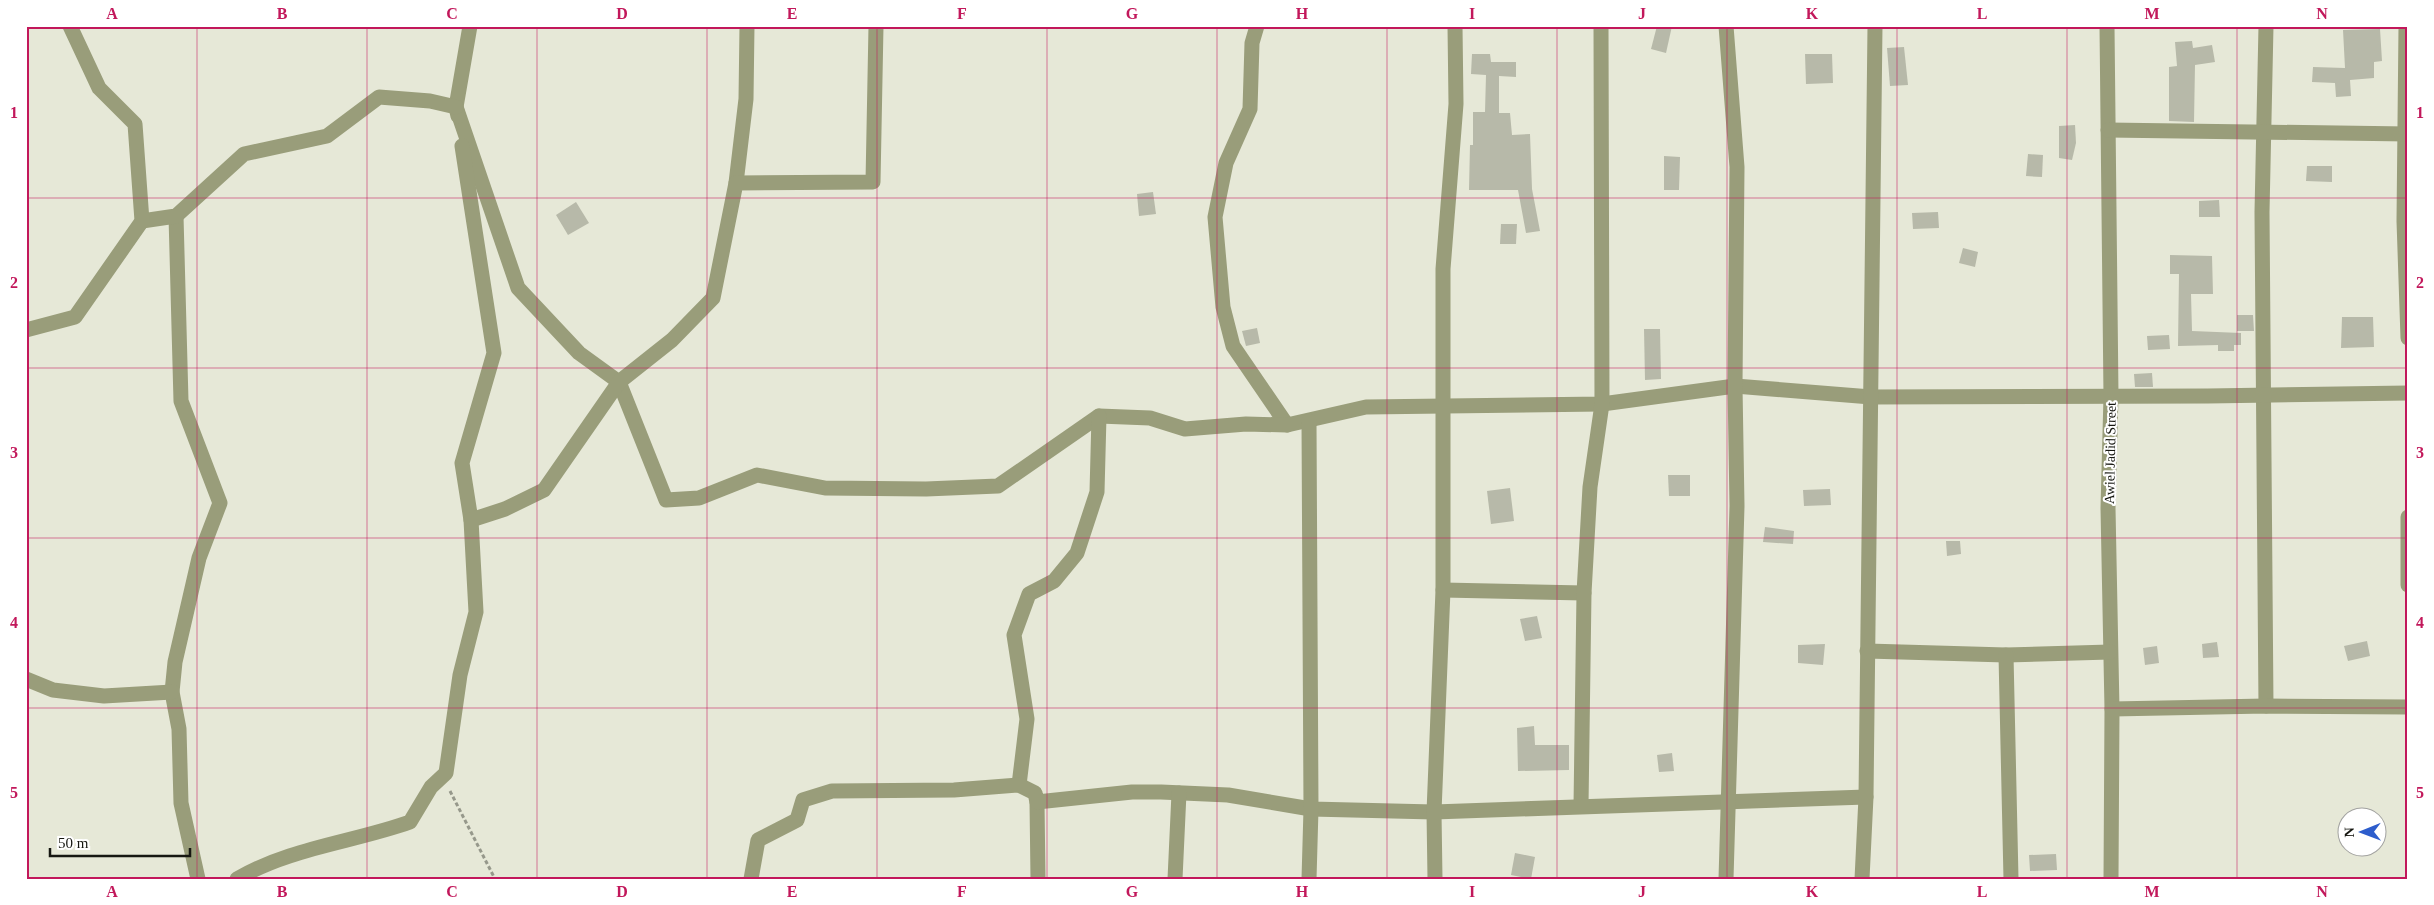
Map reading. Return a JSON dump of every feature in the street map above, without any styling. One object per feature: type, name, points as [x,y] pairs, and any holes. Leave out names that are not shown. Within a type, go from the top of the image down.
[{"type":"street","points":[[26,330],[75,317],[142,221],[135,124],[99,88],[70,26]]},
{"type":"street","points":[[237,879],[257,867],[313,849],[373,835],[410,822],[431,787],[446,773],[460,675],[476,612],[471,520],[462,463],[494,353],[456,107],[470,26]]},
{"type":"street","points":[[471,520],[505,509],[544,490],[619,382],[672,340],[713,298],[736,183],[746,99],[747,26]]},
{"type":"street","points":[[736,183],[873,182],[876,26]]},
{"type":"street","points":[[1257,26],[1252,43],[1250,110],[1226,163],[1215,216],[1223,306],[1233,346],[1287,425]]},
{"type":"street","points":[[1435,879],[1434,812],[1443,590],[1443,269],[1456,104],[1456,26]]},
{"type":"street","points":[[1581,806],[1584,593],[1590,488],[1602,404],[1601,26]]},
{"type":"street","points":[[1726,26],[1737,167],[1734,386],[1737,506],[1726,879]]},
{"type":"street","points":[[1862,879],[1866,797],[1875,26]]},
{"type":"street","name":"Awiel Jadid Street","points":[[2107,26],[2111,396],[2108,508],[2112,709],[2111,879]]},
{"type":"street","points":[[2266,26],[2262,212],[2265,395],[2266,706]]},
{"type":"street","points":[[2406,26],[2407,134],[2404,221],[2408,338]]},
{"type":"street","points":[[142,221],[176,216],[244,154],[327,136],[379,97],[430,101],[456,107]]},
{"type":"street","points":[[456,107],[518,288],[579,353],[619,382],[666,500],[699,498],[757,475],[825,488],[926,489],[998,486],[1099,416],[1150,418],[1184,429],[1246,424],[1287,425],[1366,406],[1602,404],[1734,386],[1871,397],[2408,393]]},
{"type":"street","points":[[2108,130],[2407,134]]},
{"type":"street","points":[[176,216],[181,401],[220,503],[200,558],[175,662],[172,692],[179,729],[180,804],[198,879]]},
{"type":"street","points":[[1019,785],[1027,719],[1014,636],[1029,594],[1054,581],[1076,553],[1097,492],[1099,416]]},
{"type":"street","points":[[1308,879],[1311,809],[1309,421]]},
{"type":"street","points":[[2408,517],[2408,585]]},
{"type":"street","points":[[1443,590],[1584,593]]},
{"type":"street","points":[[1867,650],[2006,655],[2110,652]]},
{"type":"street","points":[[2006,655],[2011,879]]},
{"type":"street","points":[[26,679],[53,690],[104,696],[172,692]]},
{"type":"street","points":[[2112,709],[2266,706],[2408,707]]},
{"type":"street","points":[[751,879],[758,840],[798,820],[803,800],[832,791],[954,790],[1019,785],[1035,793],[1037,802],[1038,879]]},
{"type":"street","points":[[1037,802],[1132,792],[1179,793],[1228,795],[1311,809],[1434,812],[1866,797]]},
{"type":"street","points":[[1175,879],[1179,793]]},
{"type":"path","points":[[446,773],[450,792],[494,879]]},
{"type":"building","points":[[1657,26],[1672,26],[1666,53],[1651,49]]},
{"type":"building","points":[[2380,29],[2382,61],[2374,62],[2374,78],[2350,80],[2351,96],[2336,97],[2335,83],[2312,82],[2313,67],[2345,68],[2343,30]]},
{"type":"building","points":[[2192,41],[2193,48],[2212,45],[2215,62],[2195,65],[2194,122],[2169,121],[2169,67],[2177,66],[2175,42]]},
{"type":"building","points":[[1904,47],[1908,85],[1890,86],[1887,48]]},
{"type":"building","points":[[1472,54],[1490,54],[1491,62],[1516,62],[1516,77],[1499,76],[1499,113],[1510,113],[1512,135],[1530,134],[1532,189],[1540,231],[1526,233],[1518,190],[1469,190],[1470,145],[1473,145],[1473,112],[1485,112],[1486,75],[1471,74]]},
{"type":"building","points":[[1805,54],[1832,54],[1833,83],[1806,84]]},
{"type":"building","points":[[2075,125],[2076,143],[2072,160],[2059,158],[2059,126]]},
{"type":"building","points":[[2028,154],[2043,155],[2042,177],[2026,176]]},
{"type":"building","points":[[1664,156],[1680,157],[1679,190],[1664,190]]},
{"type":"building","points":[[2307,166],[2332,166],[2332,182],[2306,181]]},
{"type":"building","points":[[1153,192],[1156,214],[1139,216],[1137,194]]},
{"type":"building","points":[[2219,200],[2220,217],[2199,217],[2199,201]]},
{"type":"building","points":[[576,202],[589,223],[568,235],[556,215]]},
{"type":"building","points":[[1938,212],[1939,228],[1913,229],[1912,213]]},
{"type":"building","points":[[1501,224],[1517,224],[1516,244],[1500,244]]},
{"type":"building","points":[[1963,248],[1978,252],[1975,267],[1959,263]]},
{"type":"building","points":[[2170,255],[2212,256],[2213,294],[2191,294],[2192,331],[2241,333],[2241,345],[2234,345],[2234,351],[2218,351],[2218,345],[2178,346],[2179,274],[2170,274]]},
{"type":"building","points":[[2237,315],[2253,315],[2254,331],[2237,331]]},
{"type":"building","points":[[2342,317],[2373,317],[2374,347],[2341,348]]},
{"type":"building","points":[[1257,328],[1260,343],[1246,346],[1242,331]]},
{"type":"building","points":[[1644,329],[1660,329],[1661,379],[1645,380]]},
{"type":"building","points":[[2169,335],[2170,349],[2148,350],[2147,336]]},
{"type":"building","points":[[2152,373],[2153,387],[2135,387],[2134,374]]},
{"type":"building","points":[[1668,475],[1690,475],[1690,496],[1669,496]]},
{"type":"building","points":[[1510,488],[1514,521],[1491,524],[1487,491]]},
{"type":"building","points":[[1830,489],[1831,505],[1804,506],[1803,490]]},
{"type":"building","points":[[1765,527],[1794,531],[1793,544],[1763,542]]},
{"type":"building","points":[[1946,541],[1960,541],[1961,554],[1947,556]]},
{"type":"building","points":[[1537,616],[1542,638],[1525,641],[1520,619]]},
{"type":"building","points":[[2367,641],[2370,656],[2348,661],[2344,646]]},
{"type":"building","points":[[2217,642],[2219,657],[2203,658],[2202,644]]},
{"type":"building","points":[[1825,644],[1823,665],[1798,663],[1798,645]]},
{"type":"building","points":[[2157,646],[2159,663],[2145,665],[2143,648]]},
{"type":"building","points":[[1534,726],[1535,745],[1569,745],[1569,770],[1518,771],[1517,728]]},
{"type":"building","points":[[1672,753],[1674,771],[1659,772],[1657,755]]},
{"type":"building","points":[[1515,853],[1535,857],[1531,879],[1511,875]]},
{"type":"building","points":[[2056,854],[2057,870],[2030,871],[2029,855]]}]
